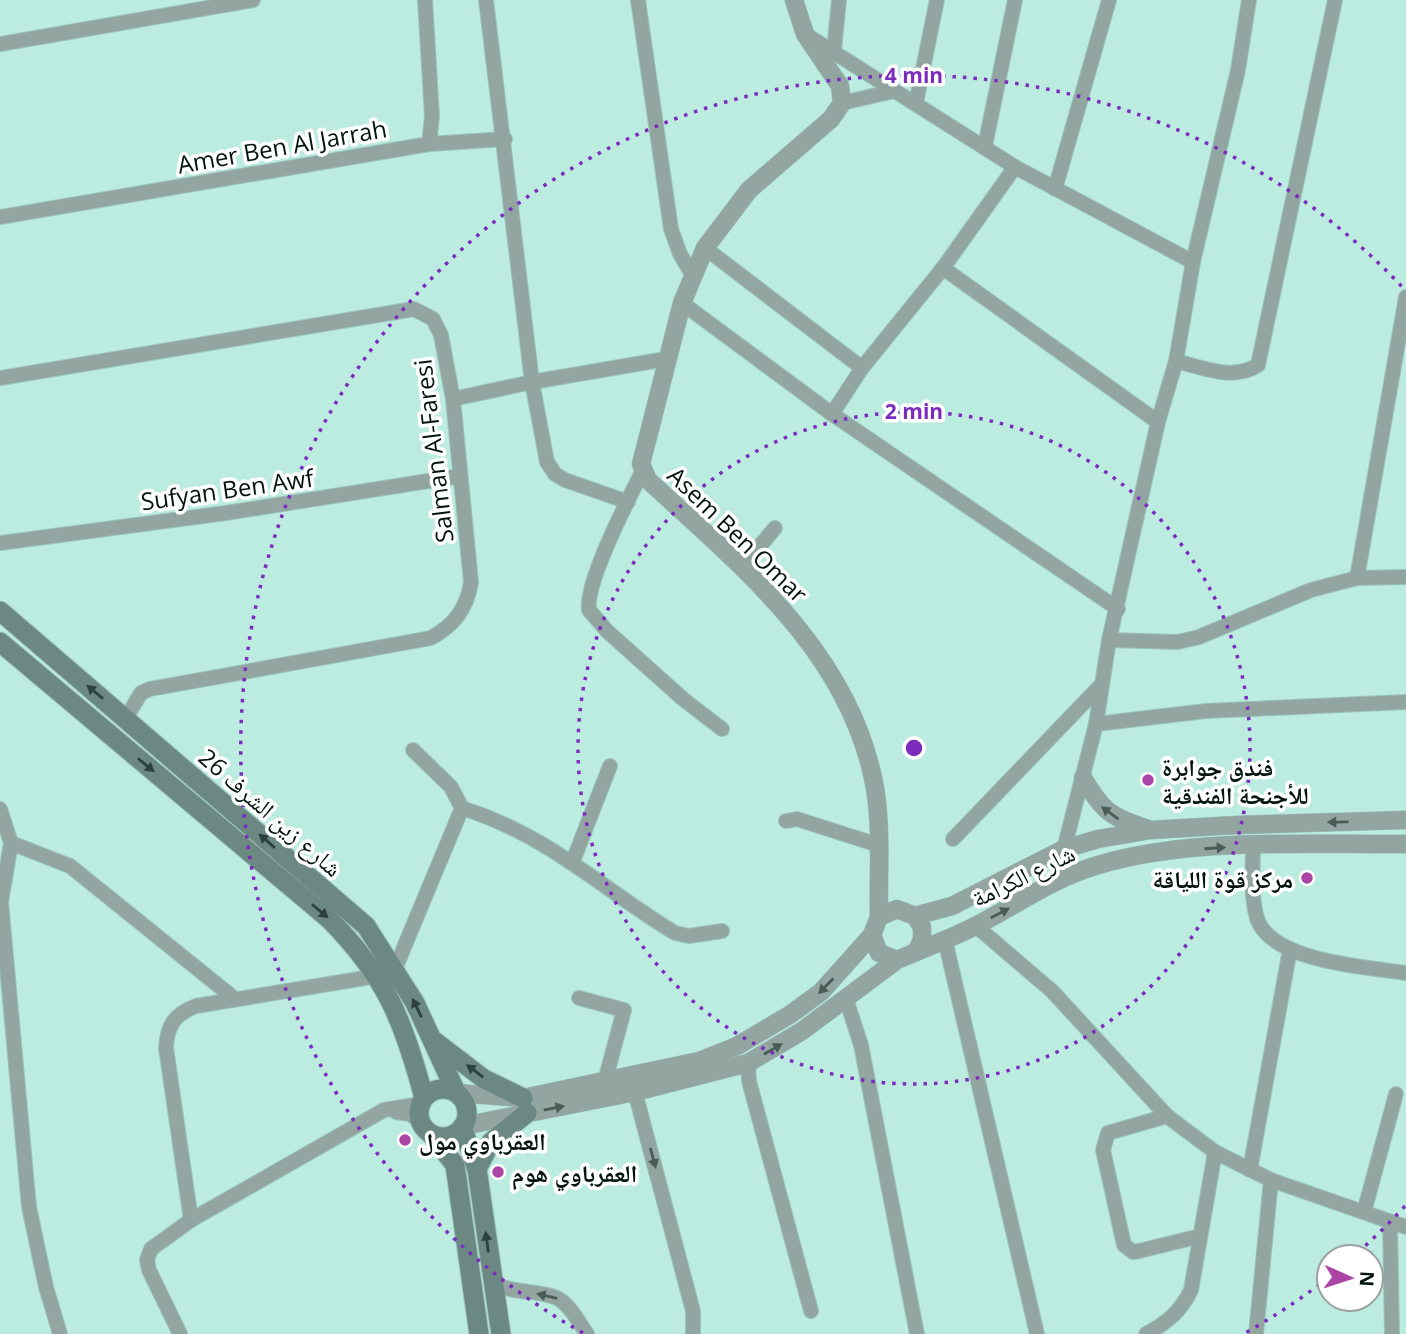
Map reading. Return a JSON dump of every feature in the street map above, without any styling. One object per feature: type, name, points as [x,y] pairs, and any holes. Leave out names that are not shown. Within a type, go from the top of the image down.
[{"type":"main road","name":"شارع زين الشرف 26","points":[[2,612],[366,926],[386,972],[393,1003],[410,1045],[424,1115],[455,1165],[479,1334]]},
{"type":"main road","name":"شارع زين الشرف 26","points":[[0,642],[330,919],[386,972],[431,1038],[456,1093]]},
{"type":"main road","points":[[431,1038],[484,1079],[525,1105],[491,1143],[477,1169]]},
{"type":"main road","points":[[463,1127],[444,1137],[424,1115],[442,1089],[456,1093],[466,1105],[463,1127],[477,1169],[500,1334]]},
{"type":"street","points":[[0,44],[253,0]]},
{"type":"street","points":[[425,0],[432,116],[429,144]]},
{"type":"street","points":[[486,0],[505,139],[532,382],[545,452],[555,474],[575,485],[628,502]]},
{"type":"street","points":[[638,0],[671,229],[680,254],[693,276]]},
{"type":"street","points":[[794,0],[805,34],[840,86],[842,103],[894,90]]},
{"type":"street","points":[[834,50],[839,0]]},
{"type":"street","points":[[916,103],[937,0]]},
{"type":"street","points":[[985,146],[1014,0]]},
{"type":"street","points":[[1055,189],[1109,0]]},
{"type":"street","points":[[1065,878],[1064,849],[1096,724],[1100,686],[1158,422],[1176,361],[1193,262],[1238,70],[1250,0]]},
{"type":"street","points":[[1176,361],[1224,373],[1245,373],[1258,365],[1335,0]]},
{"type":"street","points":[[805,34],[1015,167],[1193,262]]},
{"type":"street","name":"Asem Ben Omar","points":[[842,103],[831,119],[749,190],[705,248],[682,303],[666,359],[642,458],[642,470],[648,480],[782,608],[821,657],[843,694],[861,730],[875,790],[879,917]]},
{"type":"street","name":"Amer Ben Al Jarrah","points":[[0,217],[429,144],[505,139]]},
{"type":"street","points":[[832,414],[862,368],[943,268],[1015,167]]},
{"type":"street","points":[[705,248],[862,368]]},
{"type":"street","points":[[943,268],[1158,422]]},
{"type":"street","points":[[1357,578],[1406,297]]},
{"type":"street","points":[[682,303],[832,414],[1118,609]]},
{"type":"street","name":"Salman Al-Faresi","points":[[0,378],[414,309],[433,318],[442,335],[453,399],[471,582],[469,596],[460,616],[447,629],[431,638],[159,686],[141,693],[126,718]]},
{"type":"street","points":[[453,399],[532,382],[666,359]]},
{"type":"street","points":[[642,470],[592,589],[589,610],[607,631],[683,699],[722,729]]},
{"type":"street","name":"Sufyan Ben Awf","points":[[0,543],[226,513],[460,477]]},
{"type":"street","points":[[742,567],[775,528]]},
{"type":"street","points":[[1110,640],[1178,642],[1199,637],[1311,590],[1357,578],[1406,577]]},
{"type":"street","points":[[953,839],[1100,686]]},
{"type":"street","points":[[1096,724],[1206,711],[1406,702]]},
{"type":"street","points":[[413,750],[451,787],[462,808],[523,831],[573,861],[675,933],[689,936],[722,932]]},
{"type":"street","points":[[573,861],[610,766]]},
{"type":"street","points":[[1083,778],[1098,804],[1113,818],[1151,830]]},
{"type":"street","points":[[191,1220],[166,1034],[173,1020],[181,1012],[235,999],[386,972],[462,808]]},
{"type":"street","points":[[0,809],[11,842],[1,902],[29,1207],[46,1287],[60,1334]]},
{"type":"street","points":[[786,821],[797,819],[878,845]]},
{"type":"street","name":"شارع الكرامة","points":[[915,916],[978,895],[1064,849],[1098,839],[1151,830],[1406,820]]},
{"type":"street","points":[[11,842],[70,866],[235,999]]},
{"type":"street","name":"شارع الكرامة","points":[[916,952],[976,926],[1065,878],[1150,853],[1253,845],[1406,844]]},
{"type":"street","points":[[1253,845],[1257,917],[1271,937],[1290,949],[1317,958],[1406,973]]},
{"type":"street","points":[[456,1093],[525,1105],[635,1092],[748,1063],[802,1031],[897,960],[916,952],[922,940],[922,927],[915,916],[897,909],[878,867]]},
{"type":"street","points":[[463,1127],[605,1081],[699,1061],[760,1034],[821,992],[872,935],[879,917],[897,909]]},
{"type":"street","points":[[976,926],[1052,991],[1167,1116],[1215,1152],[1271,1180],[1406,1227]]},
{"type":"street","points":[[872,935],[879,953],[897,960]]},
{"type":"street","points":[[945,940],[1037,1334]]},
{"type":"street","points":[[1250,1170],[1290,949]]},
{"type":"street","points":[[579,998],[624,1010],[605,1081]]},
{"type":"street","points":[[846,999],[861,1045],[918,1334]]},
{"type":"street","points":[[748,1063],[749,1081],[811,1311]]},
{"type":"street","points":[[635,1092],[693,1311],[693,1334]]},
{"type":"street","points":[[1364,1212],[1396,1094]]},
{"type":"street","points":[[180,1334],[147,1260],[151,1249],[191,1220],[384,1110],[424,1115]]},
{"type":"street","points":[[1167,1116],[1108,1133],[1105,1137],[1103,1150],[1124,1245],[1133,1252],[1200,1236]]},
{"type":"street","points":[[1146,1334],[1182,1308],[1191,1290],[1215,1152]]},
{"type":"street","points":[[1256,1334],[1271,1180]]},
{"type":"street","points":[[1390,1222],[1392,1334]]},
{"type":"street","points":[[492,1283],[516,1293],[540,1294],[562,1300],[587,1334]]},
{"type":"place","name":"فندق جوابرة للأجنحة الفندقية","points":[[1148,780]]},
{"type":"place","name":"مركز قوة اللياقة","points":[[1307,878]]},
{"type":"place","name":"العقرباوي مول","points":[[405,1140]]},
{"type":"place","name":"العقرباوي هوم","points":[[498,1172]]}]
